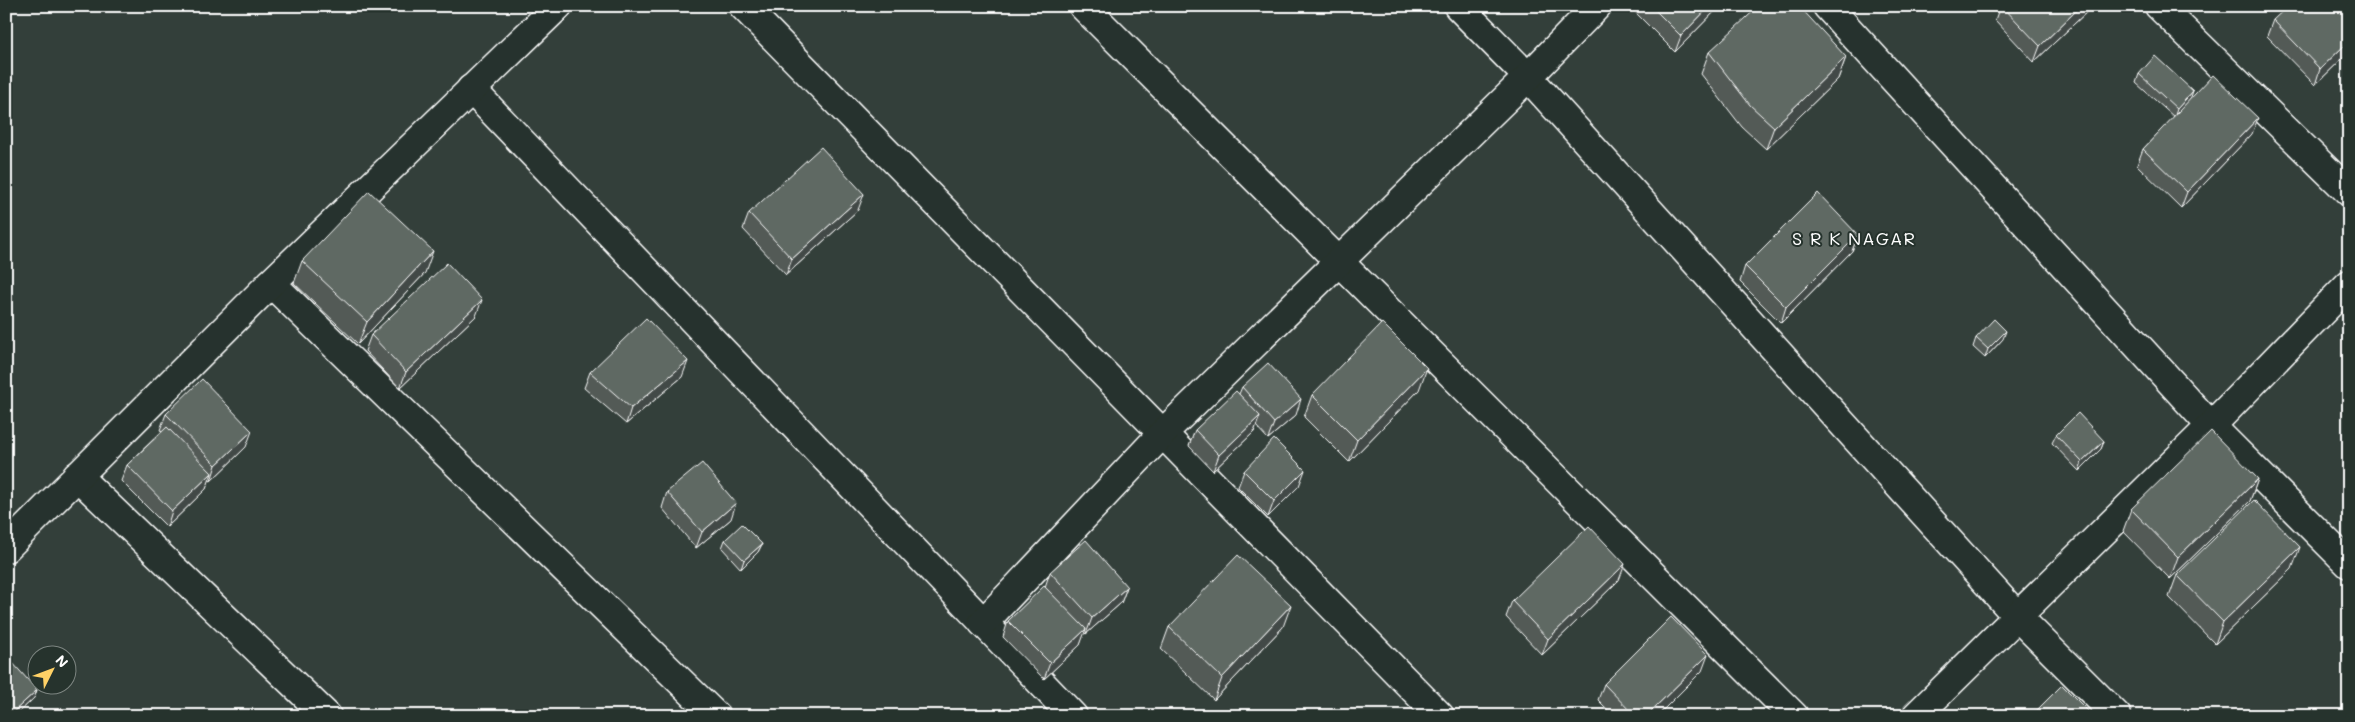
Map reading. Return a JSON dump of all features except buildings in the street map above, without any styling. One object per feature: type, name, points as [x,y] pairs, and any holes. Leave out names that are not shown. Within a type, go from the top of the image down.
[{"type":"street","points":[[6,548],[271,283],[558,6]]},
{"type":"street","points":[[742,6],[1440,716]]},
{"type":"street","points":[[1083,6],[1794,716]]},
{"type":"street","points":[[1458,6],[1528,77],[2018,617],[2117,716]]},
{"type":"street","points":[[983,623],[1162,434],[1528,77],[1597,6]]},
{"type":"street","points":[[1827,6],[2211,426],[2349,564]]},
{"type":"street","points":[[2159,6],[2349,192]]},
{"type":"street","points":[[471,88],[1073,716]]},
{"type":"street","points":[[271,283],[716,716]]},
{"type":"street","points":[[1916,716],[2211,426],[2349,284]]},
{"type":"street","points":[[77,476],[327,716]]},
{"type":"district","name":"S R K NAGAR","points":[[1854,238]]}]
